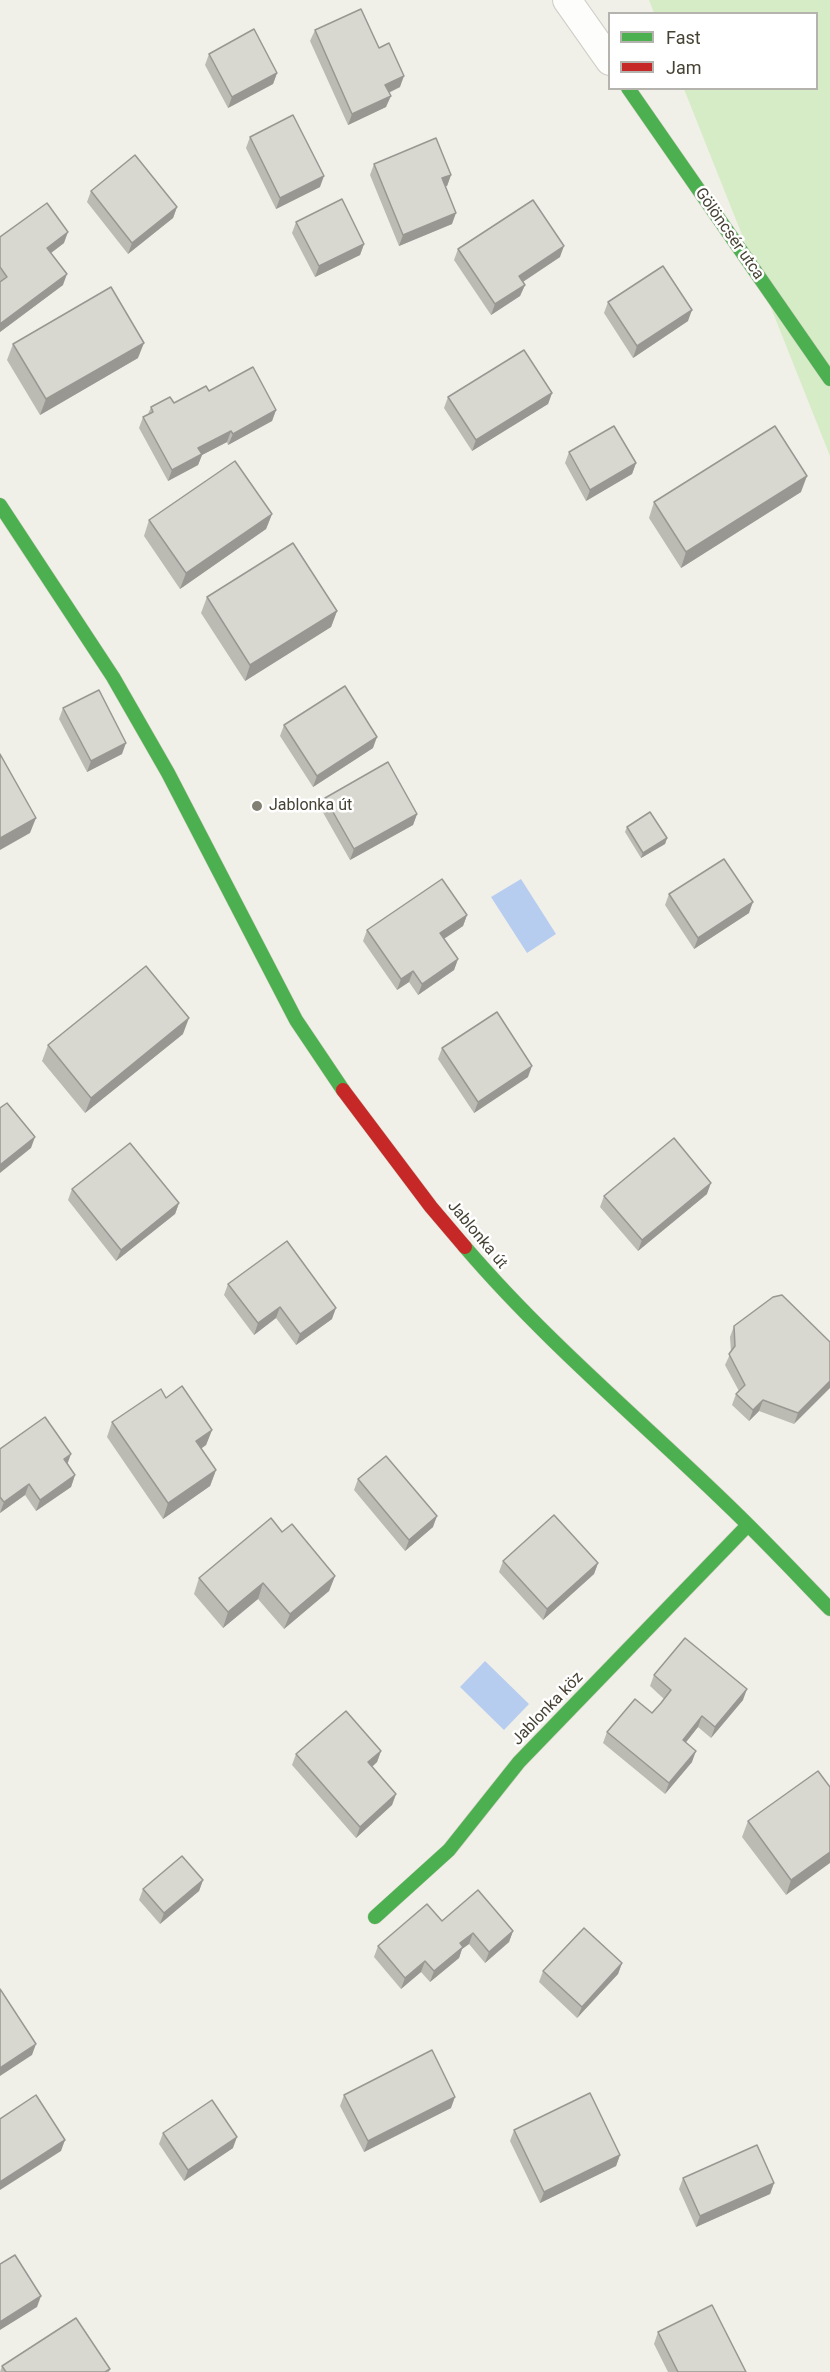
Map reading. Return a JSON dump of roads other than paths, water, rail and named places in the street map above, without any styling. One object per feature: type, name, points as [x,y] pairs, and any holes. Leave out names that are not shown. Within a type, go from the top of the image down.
[{"type":"street","points":[[567,0],[608,60]]},
{"type":"street","name":"Gölöncsér utca","points":[[629,90],[830,379]]},
{"type":"street","name":"Jablonka út","points":[[0,506],[113,677],[168,773],[296,1020],[354,1106],[431,1207],[505,1294],[616,1403],[748,1525],[830,1609]]},
{"type":"street","name":"Jablonka köz","points":[[375,1917],[449,1850],[519,1762],[748,1525]]},
{"type":"water","points":[[521,879],[556,934],[527,953],[491,897]]},
{"type":"water","points":[[485,1661],[529,1704],[504,1730],[460,1687]]},
{"type":"place","name":"Jablonka út","points":[[257,806]]}]
